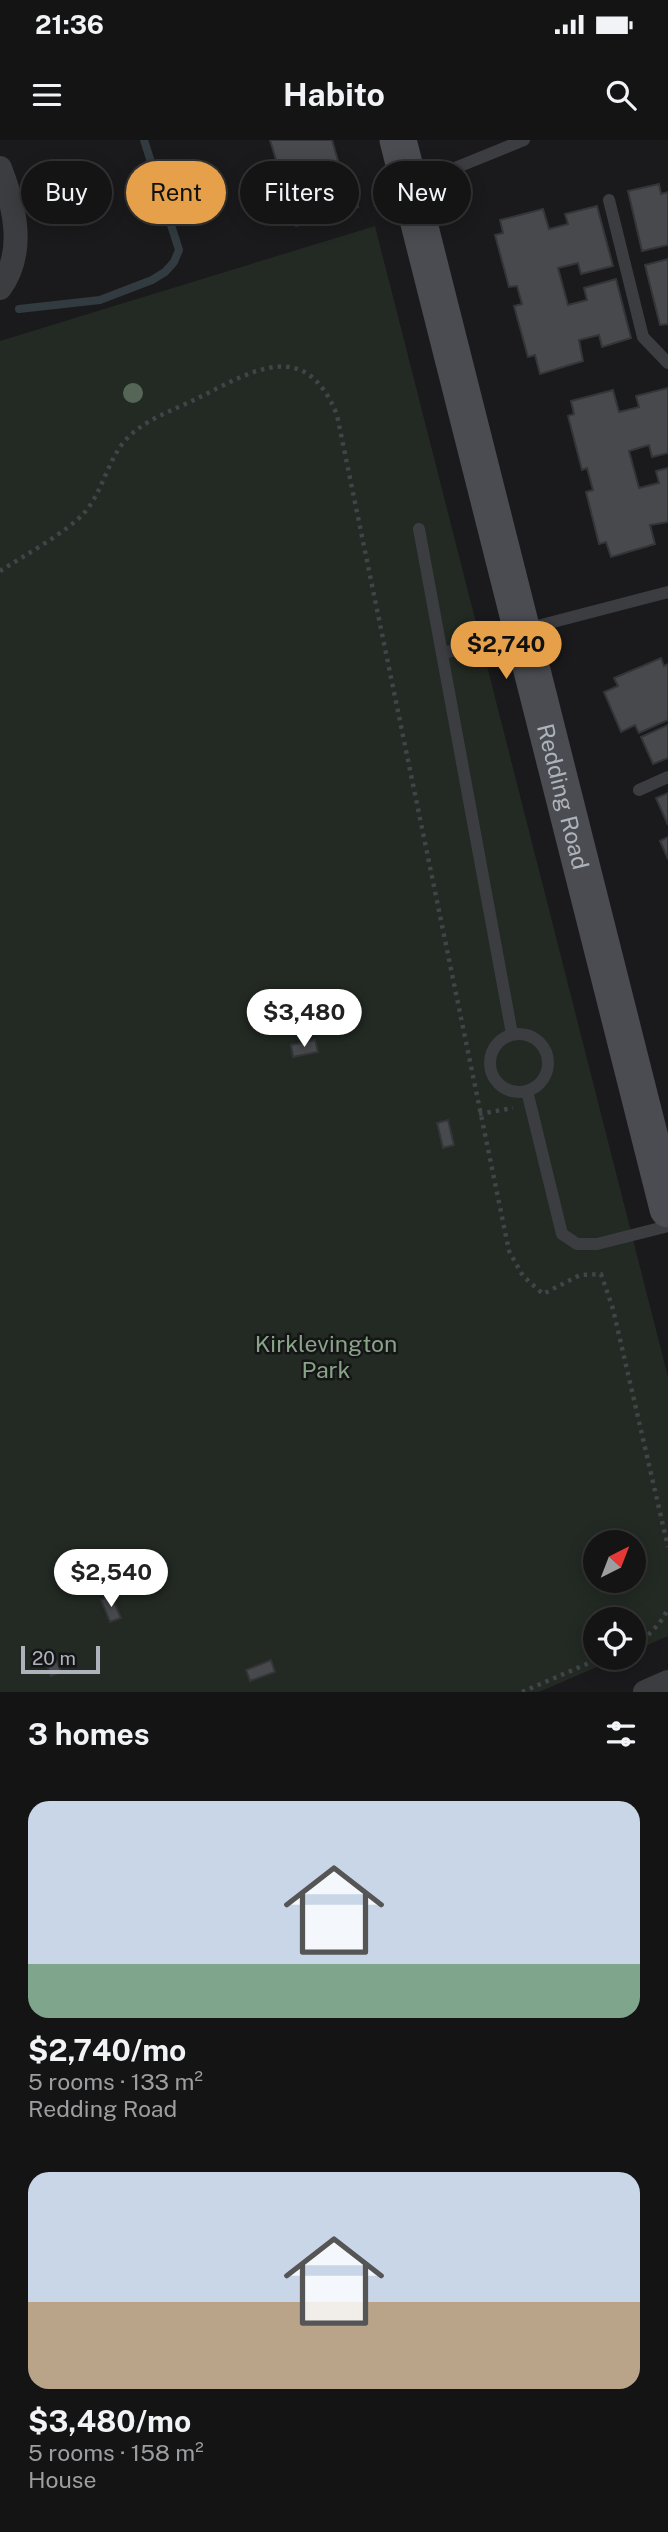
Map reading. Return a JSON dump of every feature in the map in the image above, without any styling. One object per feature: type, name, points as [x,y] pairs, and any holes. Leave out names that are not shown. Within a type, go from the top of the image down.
[{"type":"street","name":"Redding Road","points":[[398,140],[403,161]]},
{"type":"street","points":[[0,168],[10,194],[18,239],[8,278],[0,288]]},
{"type":"street","name":"Redding Road","points":[[420,224],[668,1209]]},
{"type":"street","points":[[645,1692],[668,1682]]},
{"type":"lane","points":[[471,161],[524,140]]},
{"type":"lane","points":[[609,200],[643,337],[668,363]]},
{"type":"lane","points":[[419,529],[512,1034]]},
{"type":"lane","points":[[442,653],[668,592]]},
{"type":"lane","points":[[639,790],[668,777]]},
{"type":"lane","points":[[512,1034],[534,1037],[547,1055],[545,1077],[537,1086],[527,1091],[516,1092],[505,1088],[496,1081],[491,1070],[490,1059],[494,1048],[512,1034]]},
{"type":"lane","points":[[527,1091],[562,1234],[577,1244],[597,1244],[668,1226]]},
{"type":"path","points":[[0,571],[83,515],[99,493],[123,443],[151,421],[265,368],[285,366],[307,373],[320,383],[330,397],[337,415],[509,1251],[523,1276],[543,1294],[580,1275],[601,1274],[613,1309],[668,1547]]},
{"type":"path","points":[[479,1114],[531,1105]]},
{"type":"path","points":[[646,1636],[662,1621],[668,1609]]},
{"type":"path","points":[[522,1692],[583,1666]]},
{"type":"green space","name":"Kirklevington Park","points":[[375,226],[668,1377],[668,1636],[646,1646],[646,1607],[583,1607],[583,1670],[590,1670],[539,1692],[0,1692],[0,341]]},
{"type":"building","points":[[270,140],[332,140],[338,161],[276,161]]},
{"type":"building","points":[[659,184],[661,194],[668,192],[668,245],[642,251],[628,191]]},
{"type":"building","points":[[597,206],[613,266],[581,274],[578,263],[558,268],[568,305],[587,300],[584,288],[616,279],[631,338],[602,347],[599,335],[579,340],[583,361],[540,374],[535,355],[528,357],[514,306],[522,304],[517,286],[509,287],[495,235],[503,233],[500,220],[543,209],[549,229],[568,224],[565,214]]},
{"type":"building","points":[[668,259],[668,324],[660,325],[645,265]]},
{"type":"building","points":[[668,388],[668,453],[652,457],[649,445],[629,451],[639,488],[659,483],[656,471],[668,468],[668,522],[650,525],[655,544],[611,557],[606,542],[599,544],[586,492],[593,490],[587,468],[582,470],[568,416],[574,414],[571,401],[613,390],[619,412],[639,407],[636,396]]},
{"type":"building","points":[[661,658],[664,666],[668,664],[668,720],[639,733],[635,725],[621,732],[604,692],[618,686],[614,678]]},
{"type":"building","points":[[668,725],[668,758],[653,764],[641,737]]},
{"type":"building","points":[[668,793],[668,825],[656,798]]},
{"type":"building","points":[[668,837],[668,859],[660,841]]},
{"type":"building","points":[[315,1040],[318,1052],[293,1057],[291,1045]]},
{"type":"building","points":[[448,1120],[454,1145],[443,1148],[437,1123]]},
{"type":"building","points":[[111,1595],[121,1618],[110,1622],[101,1600]]},
{"type":"building","points":[[271,1660],[275,1672],[250,1681],[246,1670]]},
{"type":"building","points":[[57,1661],[61,1672],[51,1676],[47,1665]]},
{"type":"waterway","points":[[19,309],[100,300],[152,280],[174,262],[179,250],[144,140]]}]
